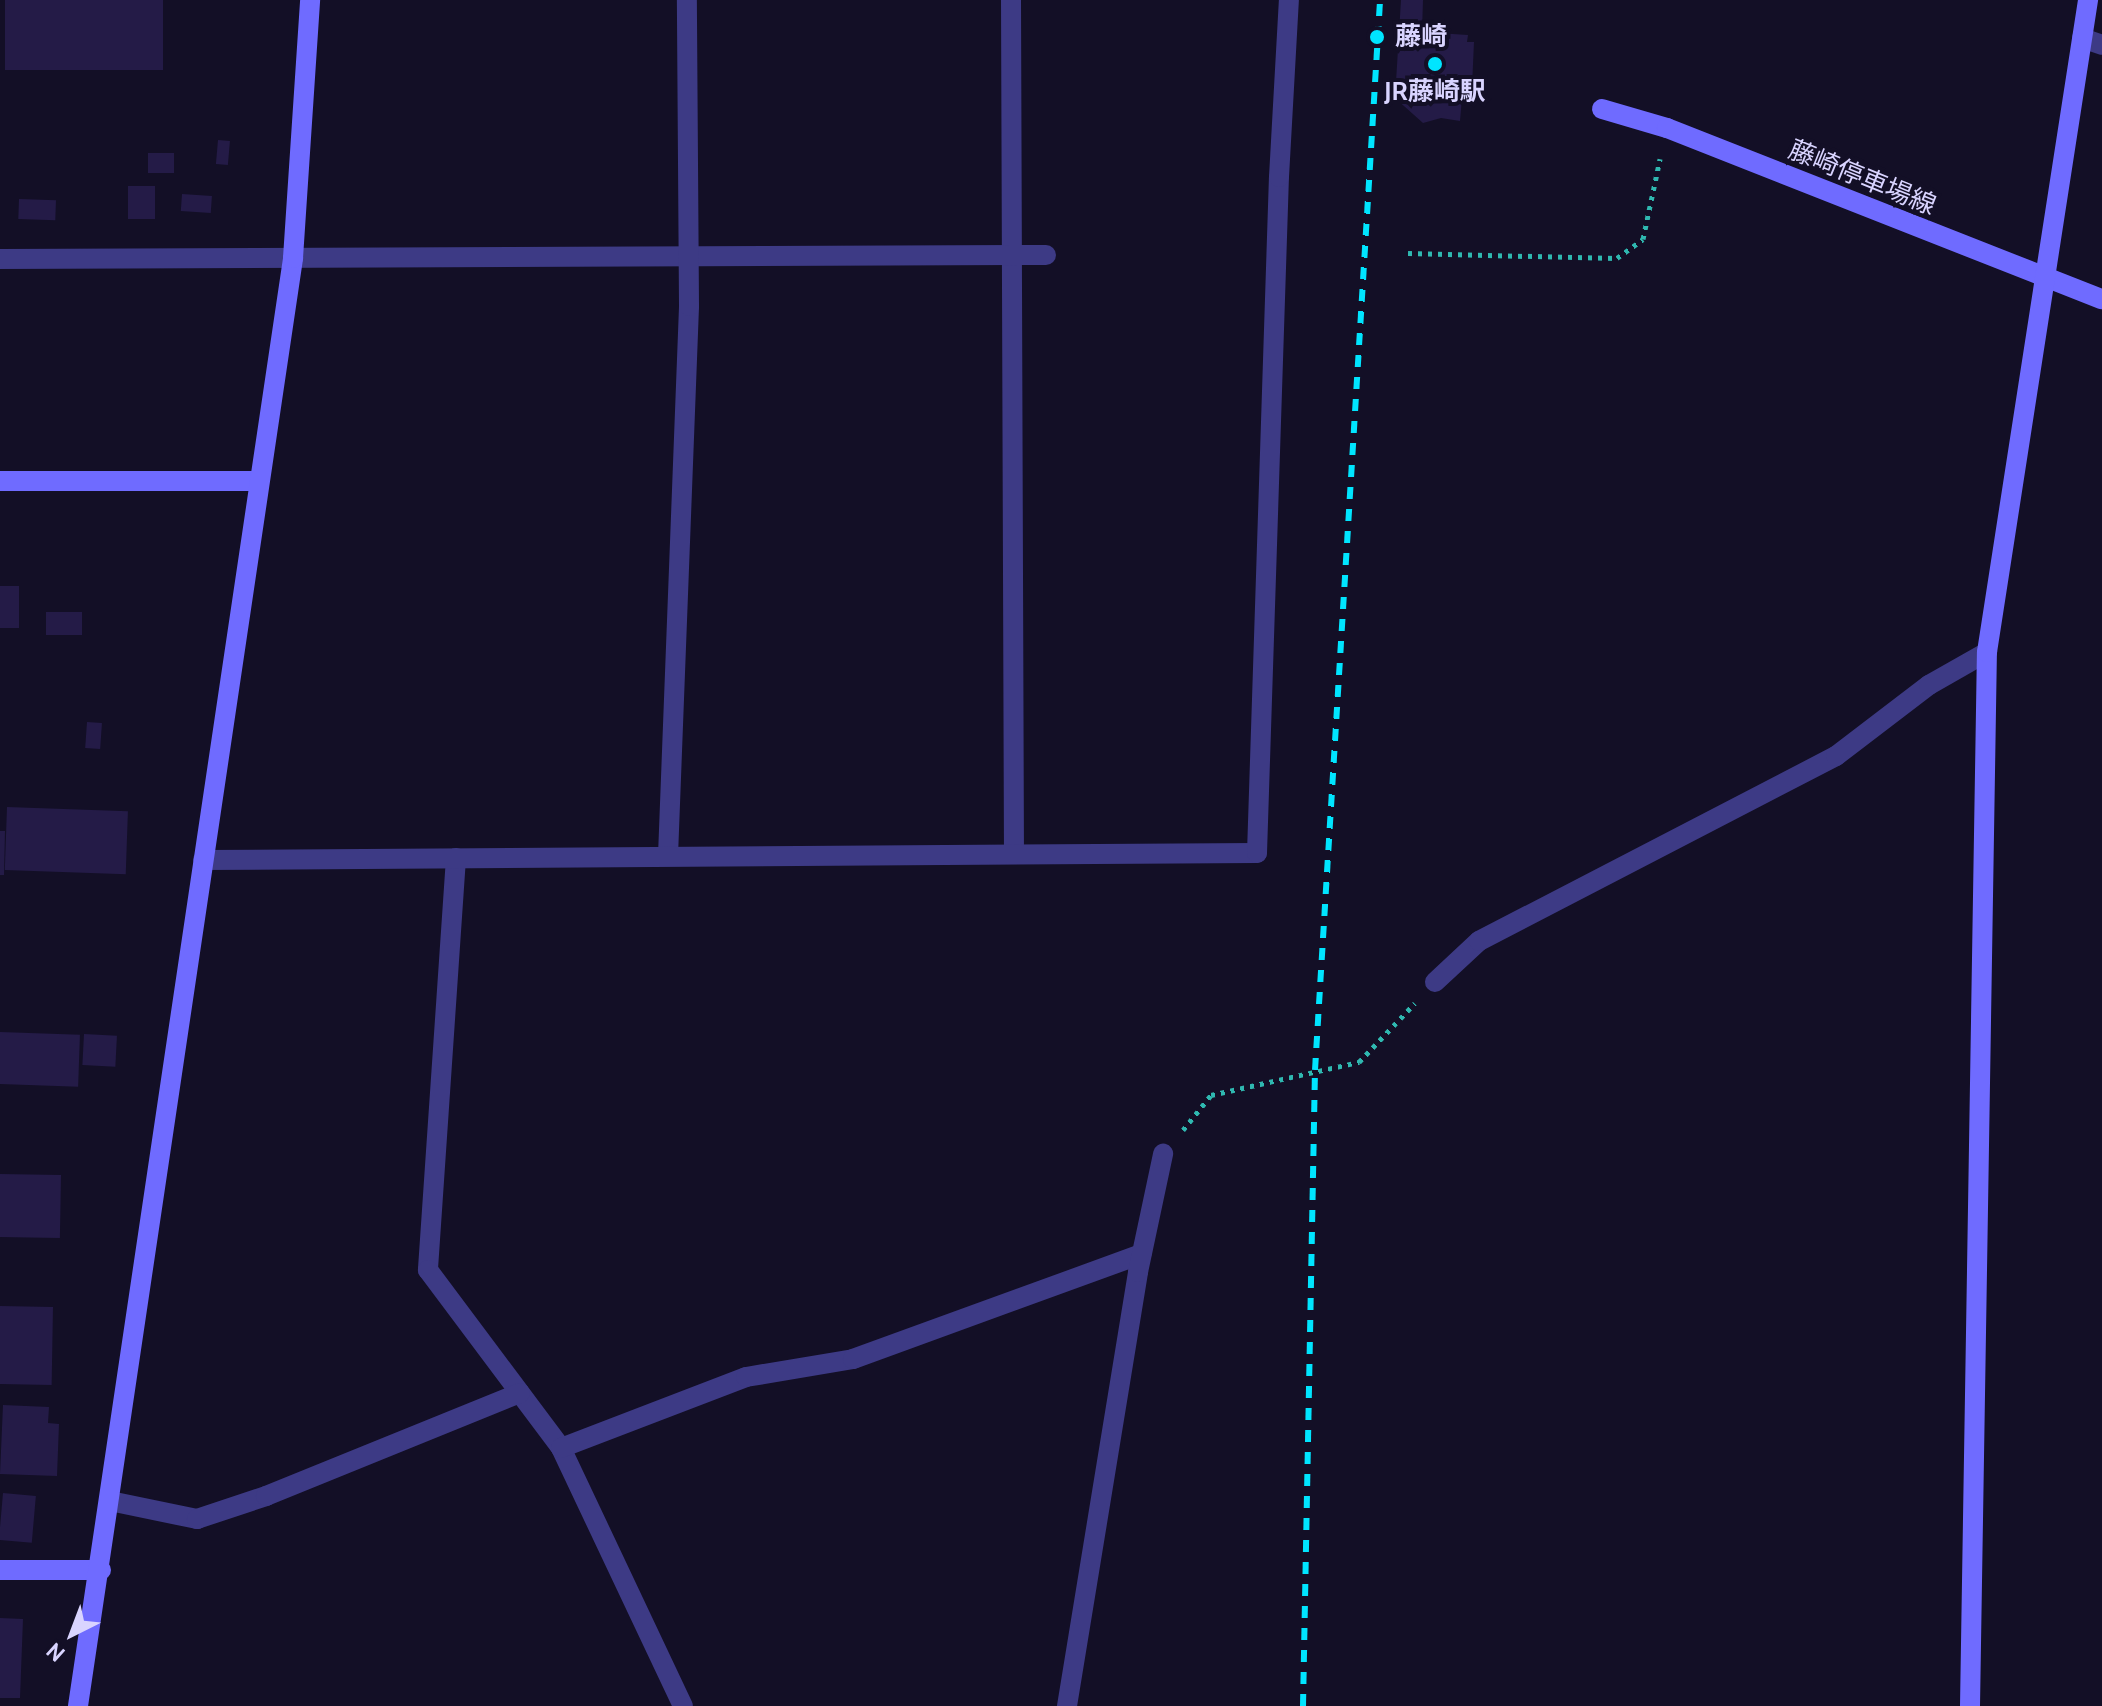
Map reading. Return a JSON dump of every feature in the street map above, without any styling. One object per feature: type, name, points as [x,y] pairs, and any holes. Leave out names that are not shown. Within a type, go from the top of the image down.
[{"type":"street","points":[[78,1706],[101,1570],[293,258],[310,0]]},
{"type":"street","points":[[668,856],[689,306],[686,254],[687,0]]},
{"type":"street","points":[[1011,0],[1014,853]]},
{"type":"street","points":[[203,860],[1257,853],[1278,192],[1289,0]]},
{"type":"street","points":[[1970,1706],[1987,652],[2088,0]]},
{"type":"street","points":[[2082,38],[2102,45]]},
{"type":"street","name":"藤崎停車場線","points":[[1602,109],[1667,128],[2102,299]]},
{"type":"street","points":[[0,259],[1046,255]]},
{"type":"street","points":[[0,481],[258,481]]},
{"type":"street","points":[[1435,982],[1479,941],[1836,756],[1929,685],[1987,652]]},
{"type":"street","points":[[456,858],[428,1270],[561,1448],[683,1706]]},
{"type":"street","points":[[1067,1706],[1141,1254],[1163,1154]]},
{"type":"street","points":[[561,1448],[746,1377],[853,1359],[1141,1254]]},
{"type":"street","points":[[110,1501],[197,1519],[266,1496],[520,1393]]},
{"type":"street","points":[[0,1570],[101,1570]]},
{"type":"path","points":[[1408,253],[1617,258],[1643,239],[1667,128]]},
{"type":"path","points":[[1163,1154],[1211,1095],[1359,1062],[1435,982]]},
{"type":"building","points":[[5,0],[163,0],[163,70],[5,70]]},
{"type":"building","name":"JR藤崎駅","points":[[1401,0],[1423,0],[1422,32],[1468,35],[1467,42],[1474,42],[1472,87],[1463,86],[1460,121],[1441,118],[1423,123],[1395,98]]},
{"type":"building","points":[[218,140],[230,141],[228,165],[216,164]]},
{"type":"building","points":[[148,153],[174,153],[174,173],[148,173]]},
{"type":"building","points":[[128,186],[155,186],[155,219],[128,219]]},
{"type":"building","points":[[182,194],[212,196],[211,213],[181,211]]},
{"type":"building","points":[[19,199],[56,200],[55,220],[18,219]]},
{"type":"building","points":[[0,586],[19,586],[19,628],[0,628]]},
{"type":"building","points":[[46,612],[82,612],[82,635],[46,635]]},
{"type":"building","points":[[87,722],[102,723],[100,749],[85,748]]},
{"type":"building","points":[[7,807],[128,811],[126,874],[5,870]]},
{"type":"building","points":[[0,831],[5,831],[4,875],[0,875]]},
{"type":"building","points":[[0,1032],[80,1035],[78,1087],[0,1084]]},
{"type":"building","points":[[84,1034],[117,1036],[115,1067],[82,1065]]},
{"type":"building","points":[[0,1174],[61,1175],[60,1238],[0,1237]]},
{"type":"building","points":[[0,1306],[53,1307],[52,1385],[0,1384]]},
{"type":"building","points":[[3,1405],[49,1407],[48,1423],[59,1424],[57,1476],[0,1474]]},
{"type":"building","points":[[3,1493],[36,1496],[32,1543],[0,1540]]},
{"type":"building","points":[[0,1618],[23,1619],[20,1698],[0,1698]]},
{"type":"railway","points":[[1303,1706],[1315,1070],[1380,0]]},
{"type":"place","name":"藤崎","points":[[1377,37]]},
{"type":"place","name":"JR藤崎駅","points":[[1435,64]]}]
